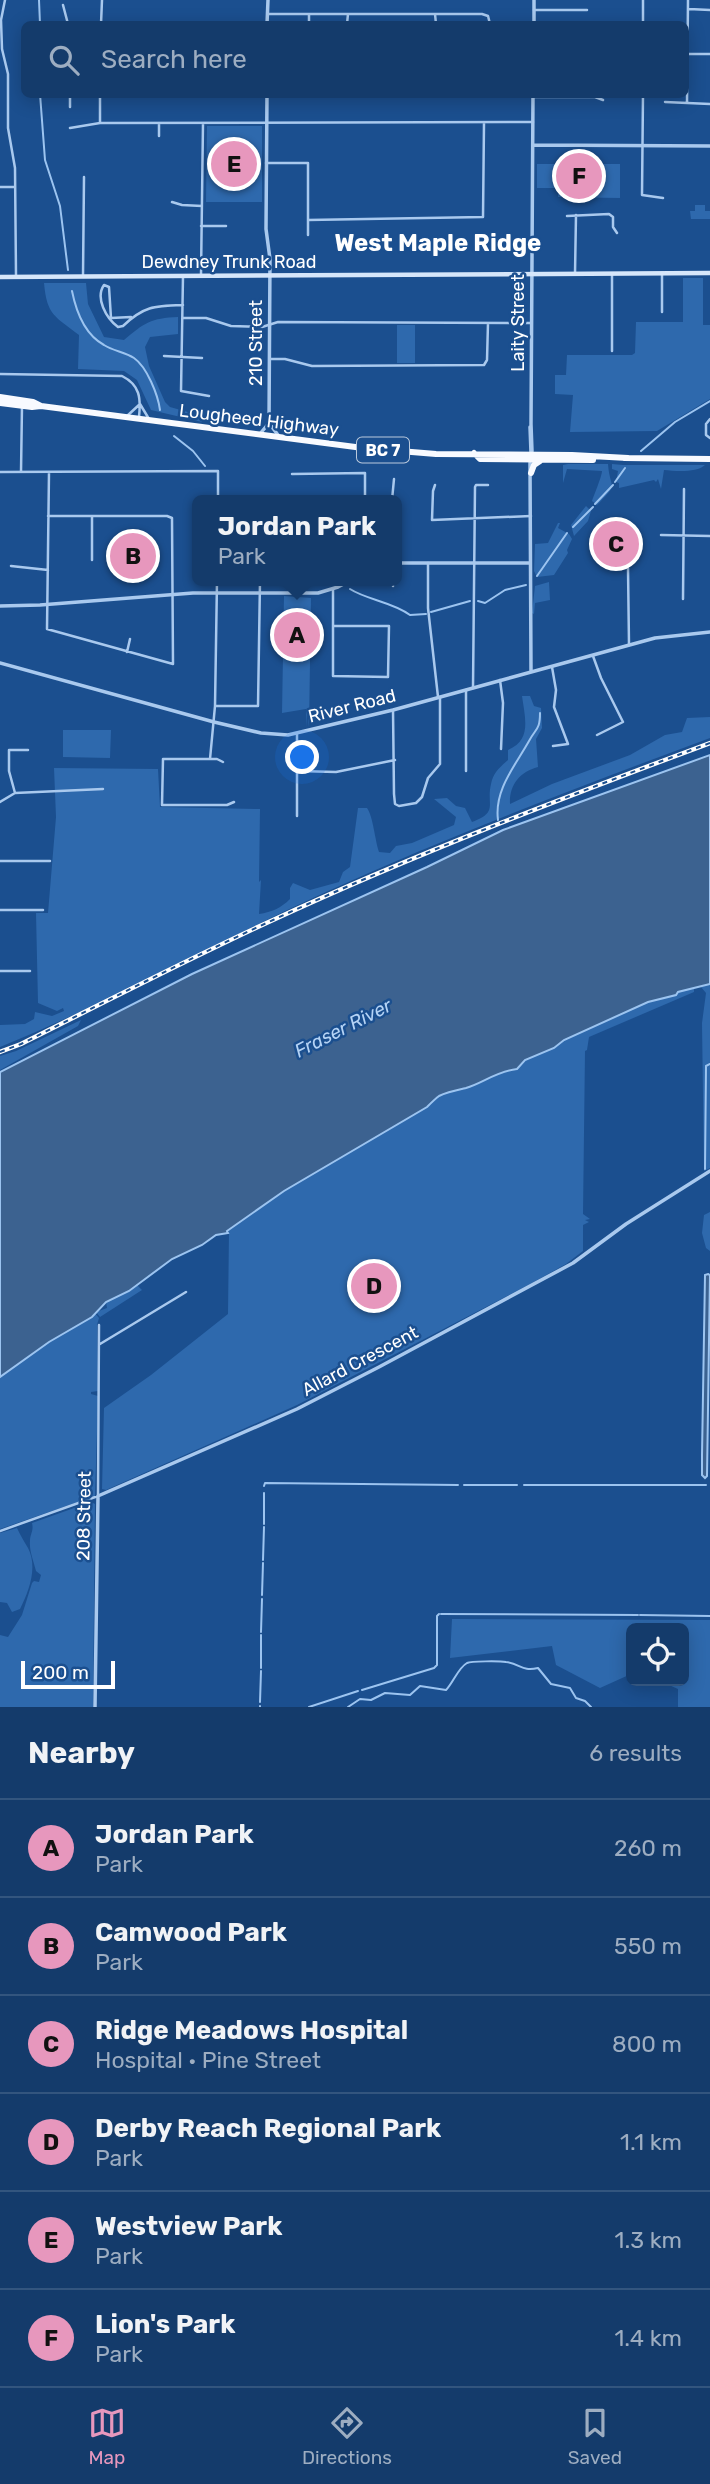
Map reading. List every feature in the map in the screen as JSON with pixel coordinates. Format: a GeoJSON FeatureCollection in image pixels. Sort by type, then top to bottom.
{"type":"FeatureCollection","features":[{"type":"Feature","properties":{"kind":"highway","name":"Lougheed Highway"},"geometry":{"type":"LineString","coordinates":[[0,397],[33,402],[41,406]]}},
{"type":"Feature","properties":{"kind":"highway","name":"Lougheed Highway"},"geometry":{"type":"LineString","coordinates":[[0,403],[403,452],[474,453],[480,458],[531,455],[710,460]]}},
{"type":"Feature","properties":{"kind":"highway","name":"Lougheed Highway"},"geometry":{"type":"LineString","coordinates":[[531,455],[544,460],[628,458]]}},
{"type":"Feature","properties":{"kind":"highway"},"geometry":{"type":"LineString","coordinates":[[531,473],[536,463],[544,460]]}},
{"type":"Feature","properties":{"kind":"main road","name":"Dewdney Trunk Road"},"geometry":{"type":"LineString","coordinates":[[0,277],[710,273]]}},
{"type":"Feature","properties":{"kind":"street"},"geometry":{"type":"LineString","coordinates":[[5,0],[1,20],[2,49],[8,74],[7,120],[14,162],[16,276]]}},
{"type":"Feature","properties":{"kind":"street"},"geometry":{"type":"LineString","coordinates":[[101,21],[102,0]]}},
{"type":"Feature","properties":{"kind":"street"},"geometry":{"type":"LineString","coordinates":[[268,0],[268,21]]}},
{"type":"Feature","properties":{"kind":"street"},"geometry":{"type":"LineString","coordinates":[[534,0],[534,21]]}},
{"type":"Feature","properties":{"kind":"street"},"geometry":{"type":"LineString","coordinates":[[643,0],[643,21]]}},
{"type":"Feature","properties":{"kind":"street"},"geometry":{"type":"LineString","coordinates":[[688,0],[688,21]]}},
{"type":"Feature","properties":{"kind":"street"},"geometry":{"type":"LineString","coordinates":[[63,5],[67,21]]}},
{"type":"Feature","properties":{"kind":"street"},"geometry":{"type":"LineString","coordinates":[[534,10],[587,9]]}},
{"type":"Feature","properties":{"kind":"street"},"geometry":{"type":"LineString","coordinates":[[688,9],[710,10]]}},
{"type":"Feature","properties":{"kind":"street"},"geometry":{"type":"LineString","coordinates":[[268,14],[482,14],[488,16],[489,21]]}},
{"type":"Feature","properties":{"kind":"street"},"geometry":{"type":"LineString","coordinates":[[309,14],[309,21]]}},
{"type":"Feature","properties":{"kind":"street"},"geometry":{"type":"LineString","coordinates":[[348,14],[348,21]]}},
{"type":"Feature","properties":{"kind":"street"},"geometry":{"type":"LineString","coordinates":[[435,14],[436,21]]}},
{"type":"Feature","properties":{"kind":"street"},"geometry":{"type":"LineString","coordinates":[[689,54],[710,54]]}},
{"type":"Feature","properties":{"kind":"street"},"geometry":{"type":"LineString","coordinates":[[70,98],[70,107]]}},
{"type":"Feature","properties":{"kind":"street"},"geometry":{"type":"LineString","coordinates":[[100,98],[100,123]]}},
{"type":"Feature","properties":{"kind":"street","name":"210 Street"},"geometry":{"type":"LineString","coordinates":[[267,98],[265,229],[270,253],[269,424]]}},
{"type":"Feature","properties":{"kind":"street","name":"Laity Street"},"geometry":{"type":"LineString","coordinates":[[531,671],[533,98]]}},
{"type":"Feature","properties":{"kind":"street"},"geometry":{"type":"LineString","coordinates":[[598,98],[603,100]]}},
{"type":"Feature","properties":{"kind":"street"},"geometry":{"type":"LineString","coordinates":[[643,98],[642,195],[663,198]]}},
{"type":"Feature","properties":{"kind":"street"},"geometry":{"type":"LineString","coordinates":[[687,98],[687,103]]}},
{"type":"Feature","properties":{"kind":"street"},"geometry":{"type":"LineString","coordinates":[[665,102],[710,104]]}},
{"type":"Feature","properties":{"kind":"street"},"geometry":{"type":"LineString","coordinates":[[201,276],[203,122]]}},
{"type":"Feature","properties":{"kind":"street"},"geometry":{"type":"LineString","coordinates":[[70,128],[100,123],[533,122]]}},
{"type":"Feature","properties":{"kind":"street"},"geometry":{"type":"LineString","coordinates":[[159,123],[159,136]]}},
{"type":"Feature","properties":{"kind":"street"},"geometry":{"type":"LineString","coordinates":[[308,220],[483,217],[484,123]]}},
{"type":"Feature","properties":{"kind":"street"},"geometry":{"type":"LineString","coordinates":[[533,145],[710,146]]}},
{"type":"Feature","properties":{"kind":"street"},"geometry":{"type":"LineString","coordinates":[[266,163],[308,163],[308,236]]}},
{"type":"Feature","properties":{"kind":"street"},"geometry":{"type":"LineString","coordinates":[[83,276],[84,177]]}},
{"type":"Feature","properties":{"kind":"street"},"geometry":{"type":"LineString","coordinates":[[0,187],[15,187]]}},
{"type":"Feature","properties":{"kind":"street"},"geometry":{"type":"LineString","coordinates":[[172,202],[202,206]]}},
{"type":"Feature","properties":{"kind":"street"},"geometry":{"type":"LineString","coordinates":[[567,216],[609,214],[613,217],[613,227],[617,233]]}},
{"type":"Feature","properties":{"kind":"street"},"geometry":{"type":"LineString","coordinates":[[576,215],[576,274]]}},
{"type":"Feature","properties":{"kind":"street"},"geometry":{"type":"LineString","coordinates":[[201,226],[226,226]]}},
{"type":"Feature","properties":{"kind":"street"},"geometry":{"type":"LineString","coordinates":[[662,273],[662,312]]}},
{"type":"Feature","properties":{"kind":"street"},"geometry":{"type":"LineString","coordinates":[[612,274],[612,351]]}},
{"type":"Feature","properties":{"kind":"street"},"geometry":{"type":"LineString","coordinates":[[183,276],[181,391],[209,396]]}},
{"type":"Feature","properties":{"kind":"street"},"geometry":{"type":"LineString","coordinates":[[111,318],[109,286],[104,285],[101,289],[101,302],[113,324],[120,327],[131,317],[151,307],[183,305]]}},
{"type":"Feature","properties":{"kind":"street"},"geometry":{"type":"LineString","coordinates":[[111,318],[131,317]]}},
{"type":"Feature","properties":{"kind":"street"},"geometry":{"type":"LineString","coordinates":[[183,318],[206,318],[231,326],[262,327],[278,322],[532,323]]}},
{"type":"Feature","properties":{"kind":"street"},"geometry":{"type":"LineString","coordinates":[[270,359],[285,359],[312,366],[486,363],[488,323]]}},
{"type":"Feature","properties":{"kind":"street"},"geometry":{"type":"LineString","coordinates":[[164,356],[202,358]]}},
{"type":"Feature","properties":{"kind":"street"},"geometry":{"type":"LineString","coordinates":[[0,374],[119,375],[138,389],[138,419]]}},
{"type":"Feature","properties":{"kind":"street"},"geometry":{"type":"LineString","coordinates":[[125,417],[140,404]]}},
{"type":"Feature","properties":{"kind":"street"},"geometry":{"type":"LineString","coordinates":[[140,404],[150,420]]}},
{"type":"Feature","properties":{"kind":"street"},"geometry":{"type":"LineString","coordinates":[[21,472],[22,406]]}},
{"type":"Feature","properties":{"kind":"street"},"geometry":{"type":"LineString","coordinates":[[710,419],[705,430],[710,438]]}},
{"type":"Feature","properties":{"kind":"street"},"geometry":{"type":"LineString","coordinates":[[259,435],[269,424],[279,437]]}},
{"type":"Feature","properties":{"kind":"street"},"geometry":{"type":"LineString","coordinates":[[0,472],[218,471],[218,495]]}},
{"type":"Feature","properties":{"kind":"street"},"geometry":{"type":"LineString","coordinates":[[48,516],[172,518],[173,664],[47,629],[48,516],[49,472]]}},
{"type":"Feature","properties":{"kind":"street"},"geometry":{"type":"LineString","coordinates":[[292,474],[365,473],[365,495]]}},
{"type":"Feature","properties":{"kind":"street"},"geometry":{"type":"LineString","coordinates":[[392,495],[394,479]]}},
{"type":"Feature","properties":{"kind":"street"},"geometry":{"type":"LineString","coordinates":[[435,485],[432,520],[531,516]]}},
{"type":"Feature","properties":{"kind":"street"},"geometry":{"type":"LineString","coordinates":[[473,688],[475,485],[488,485]]}},
{"type":"Feature","properties":{"kind":"street"},"geometry":{"type":"LineString","coordinates":[[683,599],[684,489]]}},
{"type":"Feature","properties":{"kind":"street"},"geometry":{"type":"LineString","coordinates":[[92,516],[92,560]]}},
{"type":"Feature","properties":{"kind":"street"},"geometry":{"type":"LineString","coordinates":[[661,535],[710,536]]}},
{"type":"Feature","properties":{"kind":"street"},"geometry":{"type":"LineString","coordinates":[[402,563],[530,563]]}},
{"type":"Feature","properties":{"kind":"street"},"geometry":{"type":"LineString","coordinates":[[393,710],[395,804],[399,806],[416,803],[422,797],[428,778],[440,764],[439,697],[428,608],[428,563]]}},
{"type":"Feature","properties":{"kind":"street"},"geometry":{"type":"LineString","coordinates":[[11,566],[48,570]]}},
{"type":"Feature","properties":{"kind":"street"},"geometry":{"type":"LineString","coordinates":[[628,568],[629,645]]}},
{"type":"Feature","properties":{"kind":"street"},"geometry":{"type":"LineString","coordinates":[[210,759],[215,706],[217,586]]}},
{"type":"Feature","properties":{"kind":"street"},"geometry":{"type":"LineString","coordinates":[[215,706],[258,706],[260,586]]}},
{"type":"Feature","properties":{"kind":"street"},"geometry":{"type":"LineString","coordinates":[[0,606],[217,592],[314,593],[339,586]]}},
{"type":"Feature","properties":{"kind":"street"},"geometry":{"type":"LineString","coordinates":[[333,589],[333,676],[388,677],[389,626],[334,626]]}},
{"type":"Feature","properties":{"kind":"street","name":"River Road"},"geometry":{"type":"LineString","coordinates":[[0,663],[214,722],[271,734],[297,734],[659,637],[710,632]]}},
{"type":"Feature","properties":{"kind":"street"},"geometry":{"type":"LineString","coordinates":[[127,652],[130,639]]}},
{"type":"Feature","properties":{"kind":"street"},"geometry":{"type":"LineString","coordinates":[[593,655],[623,722],[597,735]]}},
{"type":"Feature","properties":{"kind":"street"},"geometry":{"type":"LineString","coordinates":[[552,666],[556,690],[554,708],[568,744],[553,746]]}},
{"type":"Feature","properties":{"kind":"street"},"geometry":{"type":"LineString","coordinates":[[500,680],[503,703],[501,749]]}},
{"type":"Feature","properties":{"kind":"street"},"geometry":{"type":"LineString","coordinates":[[466,690],[466,771]]}},
{"type":"Feature","properties":{"kind":"street"},"geometry":{"type":"LineString","coordinates":[[297,734],[297,816]]}},
{"type":"Feature","properties":{"kind":"street"},"geometry":{"type":"LineString","coordinates":[[15,793],[9,771],[9,750],[28,750]]}},
{"type":"Feature","properties":{"kind":"street"},"geometry":{"type":"LineString","coordinates":[[223,762],[218,758],[163,759],[162,805],[227,805],[234,802]]}},
{"type":"Feature","properties":{"kind":"street"},"geometry":{"type":"LineString","coordinates":[[298,771],[336,772],[395,760]]}},
{"type":"Feature","properties":{"kind":"street"},"geometry":{"type":"LineString","coordinates":[[0,802],[15,793],[103,789]]}},
{"type":"Feature","properties":{"kind":"street"},"geometry":{"type":"LineString","coordinates":[[0,861],[50,861]]}},
{"type":"Feature","properties":{"kind":"street"},"geometry":{"type":"LineString","coordinates":[[0,910],[43,910]]}},
{"type":"Feature","properties":{"kind":"street"},"geometry":{"type":"LineString","coordinates":[[0,971],[30,971]]}},
{"type":"Feature","properties":{"kind":"street","name":"Allard Crescent"},"geometry":{"type":"LineString","coordinates":[[0,1531],[98,1496],[297,1409],[372,1371],[569,1266],[626,1224],[710,1171]]}},
{"type":"Feature","properties":{"kind":"street"},"geometry":{"type":"LineString","coordinates":[[100,1344],[186,1292]]}},
{"type":"Feature","properties":{"kind":"street","name":"208 Street"},"geometry":{"type":"LineString","coordinates":[[95,1707],[99,1325]]}},
{"type":"Feature","properties":{"kind":"shaded area"},"geometry":{"type":"Polygon","coordinates":[[[207,126],[262,126],[262,202],[206,202],[207,126]]]}},
{"type":"Feature","properties":{"kind":"shaded area"},"geometry":{"type":"Polygon","coordinates":[[[537,164],[620,164],[620,198],[558,197],[558,188],[537,188],[537,164]]]}},
{"type":"Feature","properties":{"kind":"shaded area"},"geometry":{"type":"Polygon","coordinates":[[[695,205],[705,205],[705,211],[710,211],[710,219],[691,219],[690,211],[695,211],[695,205]]]}},
{"type":"Feature","properties":{"kind":"shaded area"},"geometry":{"type":"Polygon","coordinates":[[[683,278],[703,278],[703,325],[710,325],[710,399],[657,431],[570,432],[573,395],[555,394],[555,375],[566,375],[567,355],[632,355],[635,353],[636,322],[683,322],[683,278]]]}},
{"type":"Feature","properties":{"kind":"shaded area"},"geometry":{"type":"Polygon","coordinates":[[[44,283],[86,283],[88,304],[104,337],[124,340],[148,322],[178,317],[178,334],[150,337],[145,347],[149,366],[165,402],[170,407],[202,416],[202,422],[151,410],[137,380],[124,371],[78,369],[79,335],[58,319],[50,309],[44,283]]]}},
{"type":"Feature","properties":{"kind":"shaded area"},"geometry":{"type":"Polygon","coordinates":[[[397,325],[415,325],[415,363],[397,363],[397,325]]]}},
{"type":"Feature","properties":{"kind":"shaded area"},"geometry":{"type":"Polygon","coordinates":[[[608,464],[612,486],[597,505],[592,501],[602,471],[567,469],[563,483],[563,465],[608,464]]]}},
{"type":"Feature","properties":{"kind":"shaded area"},"geometry":{"type":"Polygon","coordinates":[[[612,464],[705,465],[691,470],[664,470],[661,489],[658,479],[656,482],[654,480],[619,488],[619,483],[616,482],[618,471],[612,469],[612,464]]]}},
{"type":"Feature","properties":{"kind":"shaded area"},"geometry":{"type":"Polygon","coordinates":[[[586,506],[591,511],[588,521],[574,536],[571,525],[586,506]]]}},
{"type":"Feature","properties":{"kind":"shaded area"},"geometry":{"type":"Polygon","coordinates":[[[558,523],[558,528],[572,539],[568,553],[554,575],[537,577],[534,571],[535,544],[548,543],[558,523]]]}},
{"type":"Feature","properties":{"kind":"shaded area"},"geometry":{"type":"Polygon","coordinates":[[[115,537],[151,537],[150,574],[114,574],[115,537]]]}},
{"type":"Feature","properties":{"kind":"shaded area"},"geometry":{"type":"Polygon","coordinates":[[[549,582],[550,600],[535,603],[534,614],[532,613],[535,586],[549,582]]]}},
{"type":"Feature","properties":{"kind":"shaded area"},"geometry":{"type":"Polygon","coordinates":[[[284,596],[311,598],[309,727],[307,709],[306,728],[306,709],[282,713],[284,596]]]}},
{"type":"Feature","properties":{"kind":"shaded area"},"geometry":{"type":"Polygon","coordinates":[[[522,696],[530,696],[534,706],[541,708],[542,728],[536,739],[538,767],[525,772],[516,781],[511,791],[510,804],[552,784],[630,755],[665,735],[682,732],[687,718],[710,717],[710,738],[516,812],[373,871],[285,911],[82,1011],[0,1047],[0,1025],[25,1024],[34,1019],[35,1012],[52,1016],[64,1011],[63,1008],[57,1011],[38,1003],[36,913],[48,913],[56,817],[54,768],[158,769],[160,807],[260,809],[259,914],[276,909],[287,902],[293,883],[310,890],[339,882],[343,872],[350,867],[358,808],[367,808],[369,812],[379,852],[390,853],[396,846],[412,843],[454,825],[456,817],[434,799],[447,798],[456,806],[465,808],[472,822],[486,815],[490,807],[493,777],[508,760],[508,750],[516,746],[524,734],[522,696]]]}},
{"type":"Feature","properties":{"kind":"shaded area"},"geometry":{"type":"Polygon","coordinates":[[[63,730],[111,730],[110,758],[63,757],[63,730]]]}},
{"type":"Feature","properties":{"kind":"shaded area"},"geometry":{"type":"Polygon","coordinates":[[[710,984],[710,1168],[704,1171],[702,1023],[706,993],[701,987],[710,984]]]}},
{"type":"Feature","properties":{"kind":"shaded area"},"geometry":{"type":"Polygon","coordinates":[[[694,989],[694,992],[589,1037],[585,1051],[583,1214],[590,1219],[585,1220],[589,1222],[583,1225],[583,1251],[530,1284],[297,1405],[106,1490],[102,1489],[104,1408],[228,1314],[227,1231],[254,1208],[436,1097],[560,1037],[670,993],[694,989]]]}},
{"type":"Feature","properties":{"kind":"shaded area"},"geometry":{"type":"Polygon","coordinates":[[[81,1020],[78,1026],[0,1070],[0,1056],[81,1020]]]}},
{"type":"Feature","properties":{"kind":"shaded area"},"geometry":{"type":"Polygon","coordinates":[[[710,1212],[710,1251],[706,1248],[702,1233],[704,1215],[710,1212]]]}},
{"type":"Feature","properties":{"kind":"shaded area"},"geometry":{"type":"Polygon","coordinates":[[[137,1285],[142,1290],[100,1317],[96,1312],[107,1308],[106,1302],[137,1285]]]}},
{"type":"Feature","properties":{"kind":"shaded area"},"geometry":{"type":"Polygon","coordinates":[[[94,1312],[99,1318],[98,1391],[91,1392],[98,1396],[95,1496],[0,1529],[0,1373],[94,1312]]]}},
{"type":"Feature","properties":{"kind":"shaded area"},"geometry":{"type":"Polygon","coordinates":[[[91,1502],[95,1504],[93,1707],[0,1707],[0,1635],[8,1637],[22,1615],[32,1583],[39,1582],[41,1575],[36,1571],[30,1549],[32,1523],[91,1502]]]}},
{"type":"Feature","properties":{"kind":"shaded area"},"geometry":{"type":"Polygon","coordinates":[[[17,1528],[31,1555],[32,1571],[20,1609],[12,1612],[7,1603],[0,1602],[0,1533],[17,1528]]]}},
{"type":"Feature","properties":{"kind":"shaded area"},"geometry":{"type":"Polygon","coordinates":[[[452,1619],[710,1620],[710,1707],[678,1707],[678,1689],[671,1686],[689,1686],[689,1623],[626,1623],[626,1676],[600,1688],[556,1665],[552,1646],[450,1658],[452,1619]]]}},
{"type":"Feature","properties":{"kind":"water","name":"Fraser River"},"geometry":{"type":"Polygon","coordinates":[[[710,755],[710,984],[648,1002],[564,1040],[554,1048],[525,1060],[517,1069],[439,1096],[427,1107],[284,1191],[227,1231],[228,1233],[216,1235],[172,1259],[129,1291],[106,1302],[92,1317],[49,1342],[0,1377],[0,1072],[192,974],[503,830],[710,755]]]}},
{"type":"Feature","properties":{"kind":"water"},"geometry":{"type":"Polygon","coordinates":[[[708,1274],[705,1478],[702,1475],[702,1455],[705,1275],[708,1274]]]}},
{"type":"Feature","properties":{"kind":"waterway"},"geometry":{"type":"LineString","coordinates":[[39,0],[40,21]]}},
{"type":"Feature","properties":{"kind":"waterway"},"geometry":{"type":"LineString","coordinates":[[40,98],[45,160],[60,206],[68,270]]}},
{"type":"Feature","properties":{"kind":"waterway"},"geometry":{"type":"LineString","coordinates":[[72,291],[79,314],[91,335],[108,347],[139,362],[154,389],[160,410]]}},
{"type":"Feature","properties":{"kind":"waterway"},"geometry":{"type":"LineString","coordinates":[[641,451],[675,422],[710,401]]}},
{"type":"Feature","properties":{"kind":"waterway"},"geometry":{"type":"LineString","coordinates":[[174,436],[193,451],[205,466]]}},
{"type":"Feature","properties":{"kind":"waterway"},"geometry":{"type":"LineString","coordinates":[[615,482],[625,468]]}},
{"type":"Feature","properties":{"kind":"waterway"},"geometry":{"type":"LineString","coordinates":[[595,504],[613,485]]}},
{"type":"Feature","properties":{"kind":"waterway"},"geometry":{"type":"LineString","coordinates":[[573,527],[593,507]]}},
{"type":"Feature","properties":{"kind":"waterway"},"geometry":{"type":"LineString","coordinates":[[537,576],[567,533]]}},
{"type":"Feature","properties":{"kind":"waterway"},"geometry":{"type":"LineString","coordinates":[[478,601],[485,603],[505,590],[526,585]]}},
{"type":"Feature","properties":{"kind":"waterway"},"geometry":{"type":"LineString","coordinates":[[350,589],[410,615],[426,614]]}},
{"type":"Feature","properties":{"kind":"waterway"},"geometry":{"type":"LineString","coordinates":[[431,612],[470,601]]}},
{"type":"Feature","properties":{"kind":"waterway"},"geometry":{"type":"LineString","coordinates":[[498,820],[502,788],[537,729],[540,713]]}},
{"type":"Feature","properties":{"kind":"waterway"},"geometry":{"type":"LineString","coordinates":[[705,1169],[706,1066],[710,1064]]}},
{"type":"Feature","properties":{"kind":"waterway"},"geometry":{"type":"LineString","coordinates":[[264,1486],[265,1483],[458,1485]]}},
{"type":"Feature","properties":{"kind":"waterway"},"geometry":{"type":"LineString","coordinates":[[464,1485],[517,1485]]}},
{"type":"Feature","properties":{"kind":"waterway"},"geometry":{"type":"LineString","coordinates":[[524,1485],[706,1485]]}},
{"type":"Feature","properties":{"kind":"waterway"},"geometry":{"type":"LineString","coordinates":[[264,1493],[264,1524]]}},
{"type":"Feature","properties":{"kind":"waterway"},"geometry":{"type":"LineString","coordinates":[[263,1560],[264,1527]]}},
{"type":"Feature","properties":{"kind":"waterway"},"geometry":{"type":"LineString","coordinates":[[262,1595],[263,1563]]}},
{"type":"Feature","properties":{"kind":"waterway"},"geometry":{"type":"LineString","coordinates":[[261,1632],[262,1599]]}},
{"type":"Feature","properties":{"kind":"waterway"},"geometry":{"type":"LineString","coordinates":[[362,1690],[434,1668],[437,1665],[439,1614]]}},
{"type":"Feature","properties":{"kind":"waterway"},"geometry":{"type":"LineString","coordinates":[[441,1614],[638,1615]]}},
{"type":"Feature","properties":{"kind":"waterway"},"geometry":{"type":"LineString","coordinates":[[640,1615],[710,1616]]}},
{"type":"Feature","properties":{"kind":"waterway"},"geometry":{"type":"LineString","coordinates":[[261,1635],[261,1668]]}},
{"type":"Feature","properties":{"kind":"waterway"},"geometry":{"type":"LineString","coordinates":[[348,1707],[360,1699],[371,1700],[385,1693],[410,1695],[420,1686],[446,1690],[467,1663],[492,1661],[511,1663],[528,1669],[538,1668],[551,1684],[570,1688],[576,1698],[591,1707]]}},
{"type":"Feature","properties":{"kind":"waterway"},"geometry":{"type":"LineString","coordinates":[[260,1702],[261,1671]]}},
{"type":"Feature","properties":{"kind":"waterway"},"geometry":{"type":"LineString","coordinates":[[309,1707],[358,1691]]}},
{"type":"Feature","properties":{"kind":"railway"},"geometry":{"type":"LineString","coordinates":[[0,1052],[210,950],[381,872],[490,827],[710,743]]}},
{"type":"Feature","properties":{"kind":"place","name":"Westview Park"},"geometry":{"type":"Point","coordinates":[234,164]}},
{"type":"Feature","properties":{"kind":"place","name":"Lion's Park"},"geometry":{"type":"Point","coordinates":[579,176]}},
{"type":"Feature","properties":{"kind":"place","name":"Ridge Meadows Hospital"},"geometry":{"type":"Point","coordinates":[616,544]}},
{"type":"Feature","properties":{"kind":"place","name":"Camwood Park"},"geometry":{"type":"Point","coordinates":[133,556]}},
{"type":"Feature","properties":{"kind":"place","name":"Jordan Park"},"geometry":{"type":"Point","coordinates":[297,635]}},
{"type":"Feature","properties":{"kind":"place","name":"Derby Reach Regional Park"},"geometry":{"type":"Point","coordinates":[374,1286]}},
{"type":"Feature","properties":{"kind":"district","name":"West Maple Ridge"},"geometry":{"type":"Point","coordinates":[438,243]}}]}
